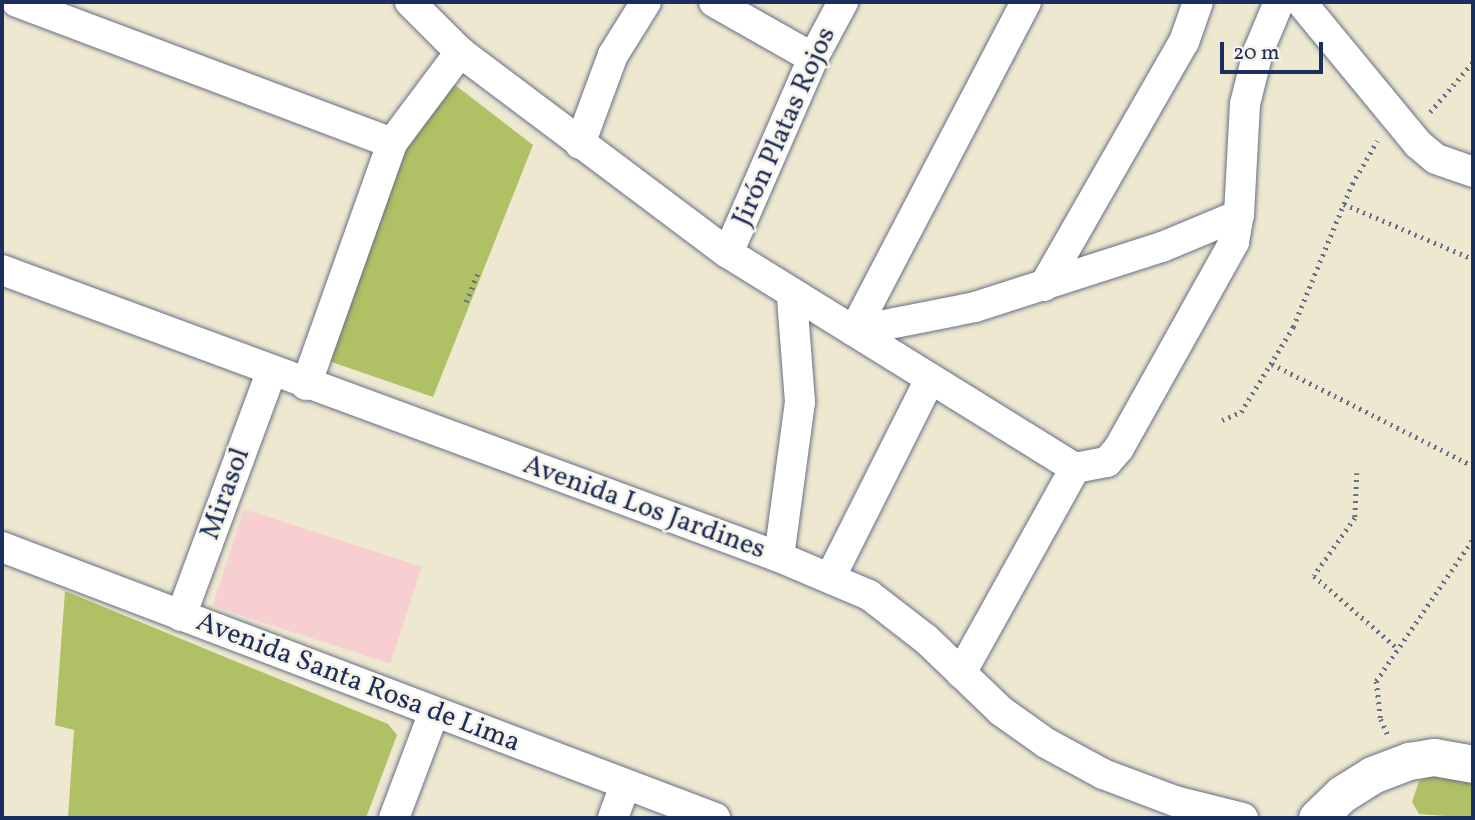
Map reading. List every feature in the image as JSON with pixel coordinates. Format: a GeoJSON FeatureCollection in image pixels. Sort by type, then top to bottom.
{"type":"FeatureCollection","features":[{"type":"Feature","properties":{"kind":"street"},"geometry":{"type":"LineString","coordinates":[[17,2],[393,143]]}},
{"type":"Feature","properties":{"kind":"street"},"geometry":{"type":"LineString","coordinates":[[410,2],[460,52],[727,253],[792,297],[854,331],[1075,468],[1107,461],[1119,448],[1234,242],[1240,215],[1245,104],[1258,52],[1279,2]]}},
{"type":"Feature","properties":{"kind":"street"},"geometry":{"type":"LineString","coordinates":[[580,144],[613,55],[646,2]]}},
{"type":"Feature","properties":{"kind":"street"},"geometry":{"type":"LineString","coordinates":[[714,2],[813,58]]}},
{"type":"Feature","properties":{"kind":"street","name":"Jirón Platas Rojos"},"geometry":{"type":"LineString","coordinates":[[727,253],[813,58],[843,2]]}},
{"type":"Feature","properties":{"kind":"street"},"geometry":{"type":"LineString","coordinates":[[854,331],[1026,2]]}},
{"type":"Feature","properties":{"kind":"street"},"geometry":{"type":"LineString","coordinates":[[1044,286],[1184,42],[1198,2]]}},
{"type":"Feature","properties":{"kind":"street"},"geometry":{"type":"LineString","coordinates":[[1301,2],[1323,22],[1393,113],[1436,159],[1473,172]]}},
{"type":"Feature","properties":{"kind":"street"},"geometry":{"type":"LineString","coordinates":[[306,385],[393,143],[460,52]]}},
{"type":"Feature","properties":{"kind":"street"},"geometry":{"type":"LineString","coordinates":[[854,331],[934,317],[1044,286],[1240,215]]}},
{"type":"Feature","properties":{"kind":"street","name":"Avenida Los Jardines"},"geometry":{"type":"LineString","coordinates":[[2,270],[271,373],[779,557],[869,594],[1001,711],[1103,774],[1175,801],[1243,818]]}},
{"type":"Feature","properties":{"kind":"street"},"geometry":{"type":"LineString","coordinates":[[779,557],[800,402],[792,297]]}},
{"type":"Feature","properties":{"kind":"street","name":"Mirasol"},"geometry":{"type":"LineString","coordinates":[[181,615],[271,373]]}},
{"type":"Feature","properties":{"kind":"street"},"geometry":{"type":"LineString","coordinates":[[830,578],[930,379]]}},
{"type":"Feature","properties":{"kind":"street"},"geometry":{"type":"LineString","coordinates":[[961,673],[1075,468]]}},
{"type":"Feature","properties":{"kind":"street","name":"Avenida Santa Rosa de Lima"},"geometry":{"type":"LineString","coordinates":[[2,547],[715,818]]}},
{"type":"Feature","properties":{"kind":"street"},"geometry":{"type":"LineString","coordinates":[[394,818],[434,712]]}},
{"type":"Feature","properties":{"kind":"street"},"geometry":{"type":"LineString","coordinates":[[1318,818],[1342,794],[1401,764],[1434,757],[1473,764]]}},
{"type":"Feature","properties":{"kind":"street"},"geometry":{"type":"LineString","coordinates":[[613,818],[625,785]]}},
{"type":"Feature","properties":{"kind":"path"},"geometry":{"type":"LineString","coordinates":[[1436,159],[1430,112],[1473,62]]}},
{"type":"Feature","properties":{"kind":"path"},"geometry":{"type":"LineString","coordinates":[[1222,420],[1241,412],[1272,364],[1322,267],[1344,204],[1393,113]]}},
{"type":"Feature","properties":{"kind":"path"},"geometry":{"type":"LineString","coordinates":[[1344,204],[1473,258]]}},
{"type":"Feature","properties":{"kind":"path"},"geometry":{"type":"LineString","coordinates":[[466,302],[478,273]]}},
{"type":"Feature","properties":{"kind":"path"},"geometry":{"type":"LineString","coordinates":[[1272,364],[1473,466]]}},
{"type":"Feature","properties":{"kind":"path"},"geometry":{"type":"LineString","coordinates":[[1357,472],[1355,518],[1314,576],[1396,647]]}},
{"type":"Feature","properties":{"kind":"path"},"geometry":{"type":"LineString","coordinates":[[1401,764],[1380,718],[1376,681],[1396,647],[1473,539]]}},
{"type":"Feature","properties":{"kind":"shaded area"},"geometry":{"type":"Polygon","coordinates":[[[244,509],[422,567],[390,664],[212,606],[244,509]]]}},
{"type":"Feature","properties":{"kind":"green space"},"geometry":{"type":"Polygon","coordinates":[[[446,78],[533,145],[433,397],[323,359],[402,143],[446,78]]]}},
{"type":"Feature","properties":{"kind":"green space"},"geometry":{"type":"Polygon","coordinates":[[[65,591],[388,724],[397,735],[366,818],[68,818],[74,730],[55,725],[65,591]]]}},
{"type":"Feature","properties":{"kind":"green space"},"geometry":{"type":"Polygon","coordinates":[[[1435,774],[1473,781],[1473,818],[1419,814],[1412,802],[1419,781],[1435,774]]]}}]}
